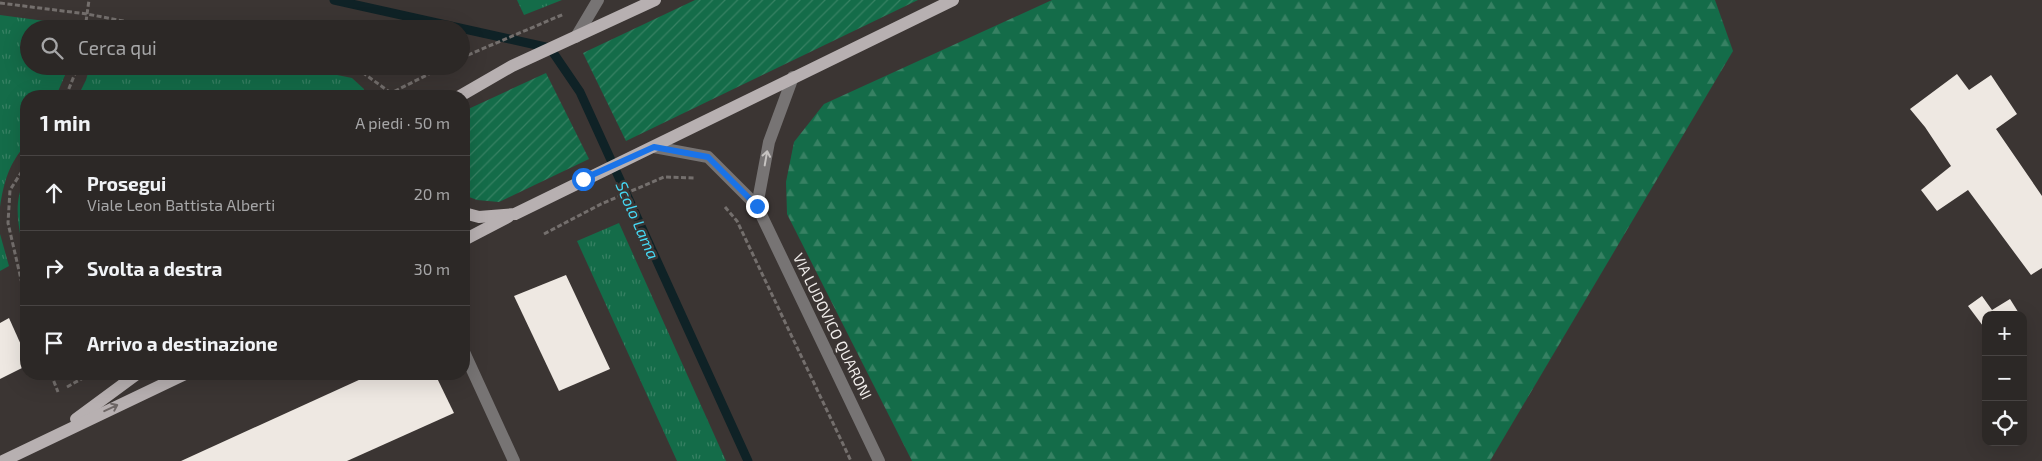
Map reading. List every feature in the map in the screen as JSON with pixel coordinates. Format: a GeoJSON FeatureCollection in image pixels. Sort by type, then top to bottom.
{"type":"FeatureCollection","features":[{"type":"Feature","properties":{"kind":"main road"},"geometry":{"type":"LineString","coordinates":[[470,90],[512,66],[655,0]]}},
{"type":"Feature","properties":{"kind":"main road"},"geometry":{"type":"LineString","coordinates":[[470,237],[583,179],[654,147],[953,0]]}},
{"type":"Feature","properties":{"kind":"main road"},"geometry":{"type":"LineString","coordinates":[[470,215],[479,217],[515,214]]}},
{"type":"Feature","properties":{"kind":"main road"},"geometry":{"type":"LineString","coordinates":[[51,436],[129,380]]}},
{"type":"Feature","properties":{"kind":"main road"},"geometry":{"type":"LineString","coordinates":[[3,461],[51,436],[172,380]]}},
{"type":"Feature","properties":{"kind":"street"},"geometry":{"type":"LineString","coordinates":[[576,37],[598,0]]}},
{"type":"Feature","properties":{"kind":"street"},"geometry":{"type":"LineString","coordinates":[[757,206],[768,142],[793,77]]}},
{"type":"Feature","properties":{"kind":"street","name":"VIA LUDOVICO QUARONI"},"geometry":{"type":"LineString","coordinates":[[654,147],[708,157],[757,206],[879,461]]}},
{"type":"Feature","properties":{"kind":"street"},"geometry":{"type":"LineString","coordinates":[[470,365],[514,461]]}},
{"type":"Feature","properties":{"kind":"path"},"geometry":{"type":"LineString","coordinates":[[86,20],[88,0]]}},
{"type":"Feature","properties":{"kind":"path"},"geometry":{"type":"LineString","coordinates":[[0,3],[118,20]]}},
{"type":"Feature","properties":{"kind":"path"},"geometry":{"type":"LineString","coordinates":[[470,54],[550,21],[564,14],[568,7]]}},
{"type":"Feature","properties":{"kind":"path"},"geometry":{"type":"LineString","coordinates":[[68,90],[74,75]]}},
{"type":"Feature","properties":{"kind":"path"},"geometry":{"type":"LineString","coordinates":[[365,75],[385,90]]}},
{"type":"Feature","properties":{"kind":"path"},"geometry":{"type":"LineString","coordinates":[[398,90],[427,75]]}},
{"type":"Feature","properties":{"kind":"path"},"geometry":{"type":"LineString","coordinates":[[20,174],[10,190],[8,223],[20,275]]}},
{"type":"Feature","properties":{"kind":"path"},"geometry":{"type":"LineString","coordinates":[[544,234],[601,204],[664,177],[702,178]]}},
{"type":"Feature","properties":{"kind":"path"},"geometry":{"type":"LineString","coordinates":[[720,200],[737,222],[851,461]]}},
{"type":"Feature","properties":{"kind":"path"},"geometry":{"type":"LineString","coordinates":[[53,380],[58,392]]}},
{"type":"Feature","properties":{"kind":"path"},"geometry":{"type":"LineString","coordinates":[[67,388],[80,380]]}},
{"type":"Feature","properties":{"kind":"green space"},"geometry":{"type":"Polygon","coordinates":[[[517,0],[562,0],[524,15],[517,0]]]}},
{"type":"Feature","properties":{"kind":"green space"},"geometry":{"type":"Polygon","coordinates":[[[695,0],[918,0],[626,141],[583,53],[695,0]]]}},
{"type":"Feature","properties":{"kind":"green space"},"geometry":{"type":"Polygon","coordinates":[[[1052,0],[1715,0],[1733,51],[1490,461],[912,461],[787,214],[786,182],[794,142],[824,104],[1052,0]]]}},
{"type":"Feature","properties":{"kind":"green space"},"geometry":{"type":"Polygon","coordinates":[[[0,15],[38,20],[20,20],[20,75],[65,75],[59,90],[20,90],[20,152],[8,173],[0,207],[0,15]]]}},
{"type":"Feature","properties":{"kind":"green space"},"geometry":{"type":"Polygon","coordinates":[[[546,73],[589,159],[499,202],[477,200],[470,197],[470,108],[546,73]]]}},
{"type":"Feature","properties":{"kind":"green space"},"geometry":{"type":"Polygon","coordinates":[[[87,75],[337,75],[352,78],[364,89],[81,90],[87,75]]]}},
{"type":"Feature","properties":{"kind":"green space"},"geometry":{"type":"Polygon","coordinates":[[[20,193],[20,231],[18,220],[20,193]]]}},
{"type":"Feature","properties":{"kind":"green space"},"geometry":{"type":"Polygon","coordinates":[[[619,223],[726,461],[677,461],[577,241],[619,223]]]}},
{"type":"Feature","properties":{"kind":"green space"},"geometry":{"type":"Polygon","coordinates":[[[0,234],[9,266],[0,271],[0,234]]]}},
{"type":"Feature","properties":{"kind":"building"},"geometry":{"type":"Polygon","coordinates":[[[1957,74],[1969,90],[1991,75],[2017,114],[1996,129],[2042,196],[2042,268],[2031,275],[1968,190],[1937,211],[1921,190],[1951,166],[1925,127],[1910,109],[1957,74]]]}},
{"type":"Feature","properties":{"kind":"building"},"geometry":{"type":"Polygon","coordinates":[[[566,275],[610,369],[559,391],[514,296],[566,275]]]}},
{"type":"Feature","properties":{"kind":"building"},"geometry":{"type":"Polygon","coordinates":[[[1982,296],[1992,310],[2010,299],[2018,311],[1982,311],[1982,325],[1968,306],[1982,296]]]}},
{"type":"Feature","properties":{"kind":"building"},"geometry":{"type":"Polygon","coordinates":[[[9,318],[20,343],[20,369],[0,379],[0,323],[9,318]]]}},
{"type":"Feature","properties":{"kind":"building"},"geometry":{"type":"Polygon","coordinates":[[[359,380],[438,380],[454,413],[347,461],[181,461],[359,380]]]}},
{"type":"Feature","properties":{"kind":"waterway","name":"Scolo Lama"},"geometry":{"type":"LineString","coordinates":[[334,0],[424,20]]}},
{"type":"Feature","properties":{"kind":"waterway","name":"Scolo Lama"},"geometry":{"type":"LineString","coordinates":[[470,30],[550,48],[580,92],[748,461]]}},
{"type":"Feature","properties":{"kind":"route"},"geometry":{"type":"LineString","coordinates":[[583,179],[654,147],[708,157],[757,206]]}}]}
